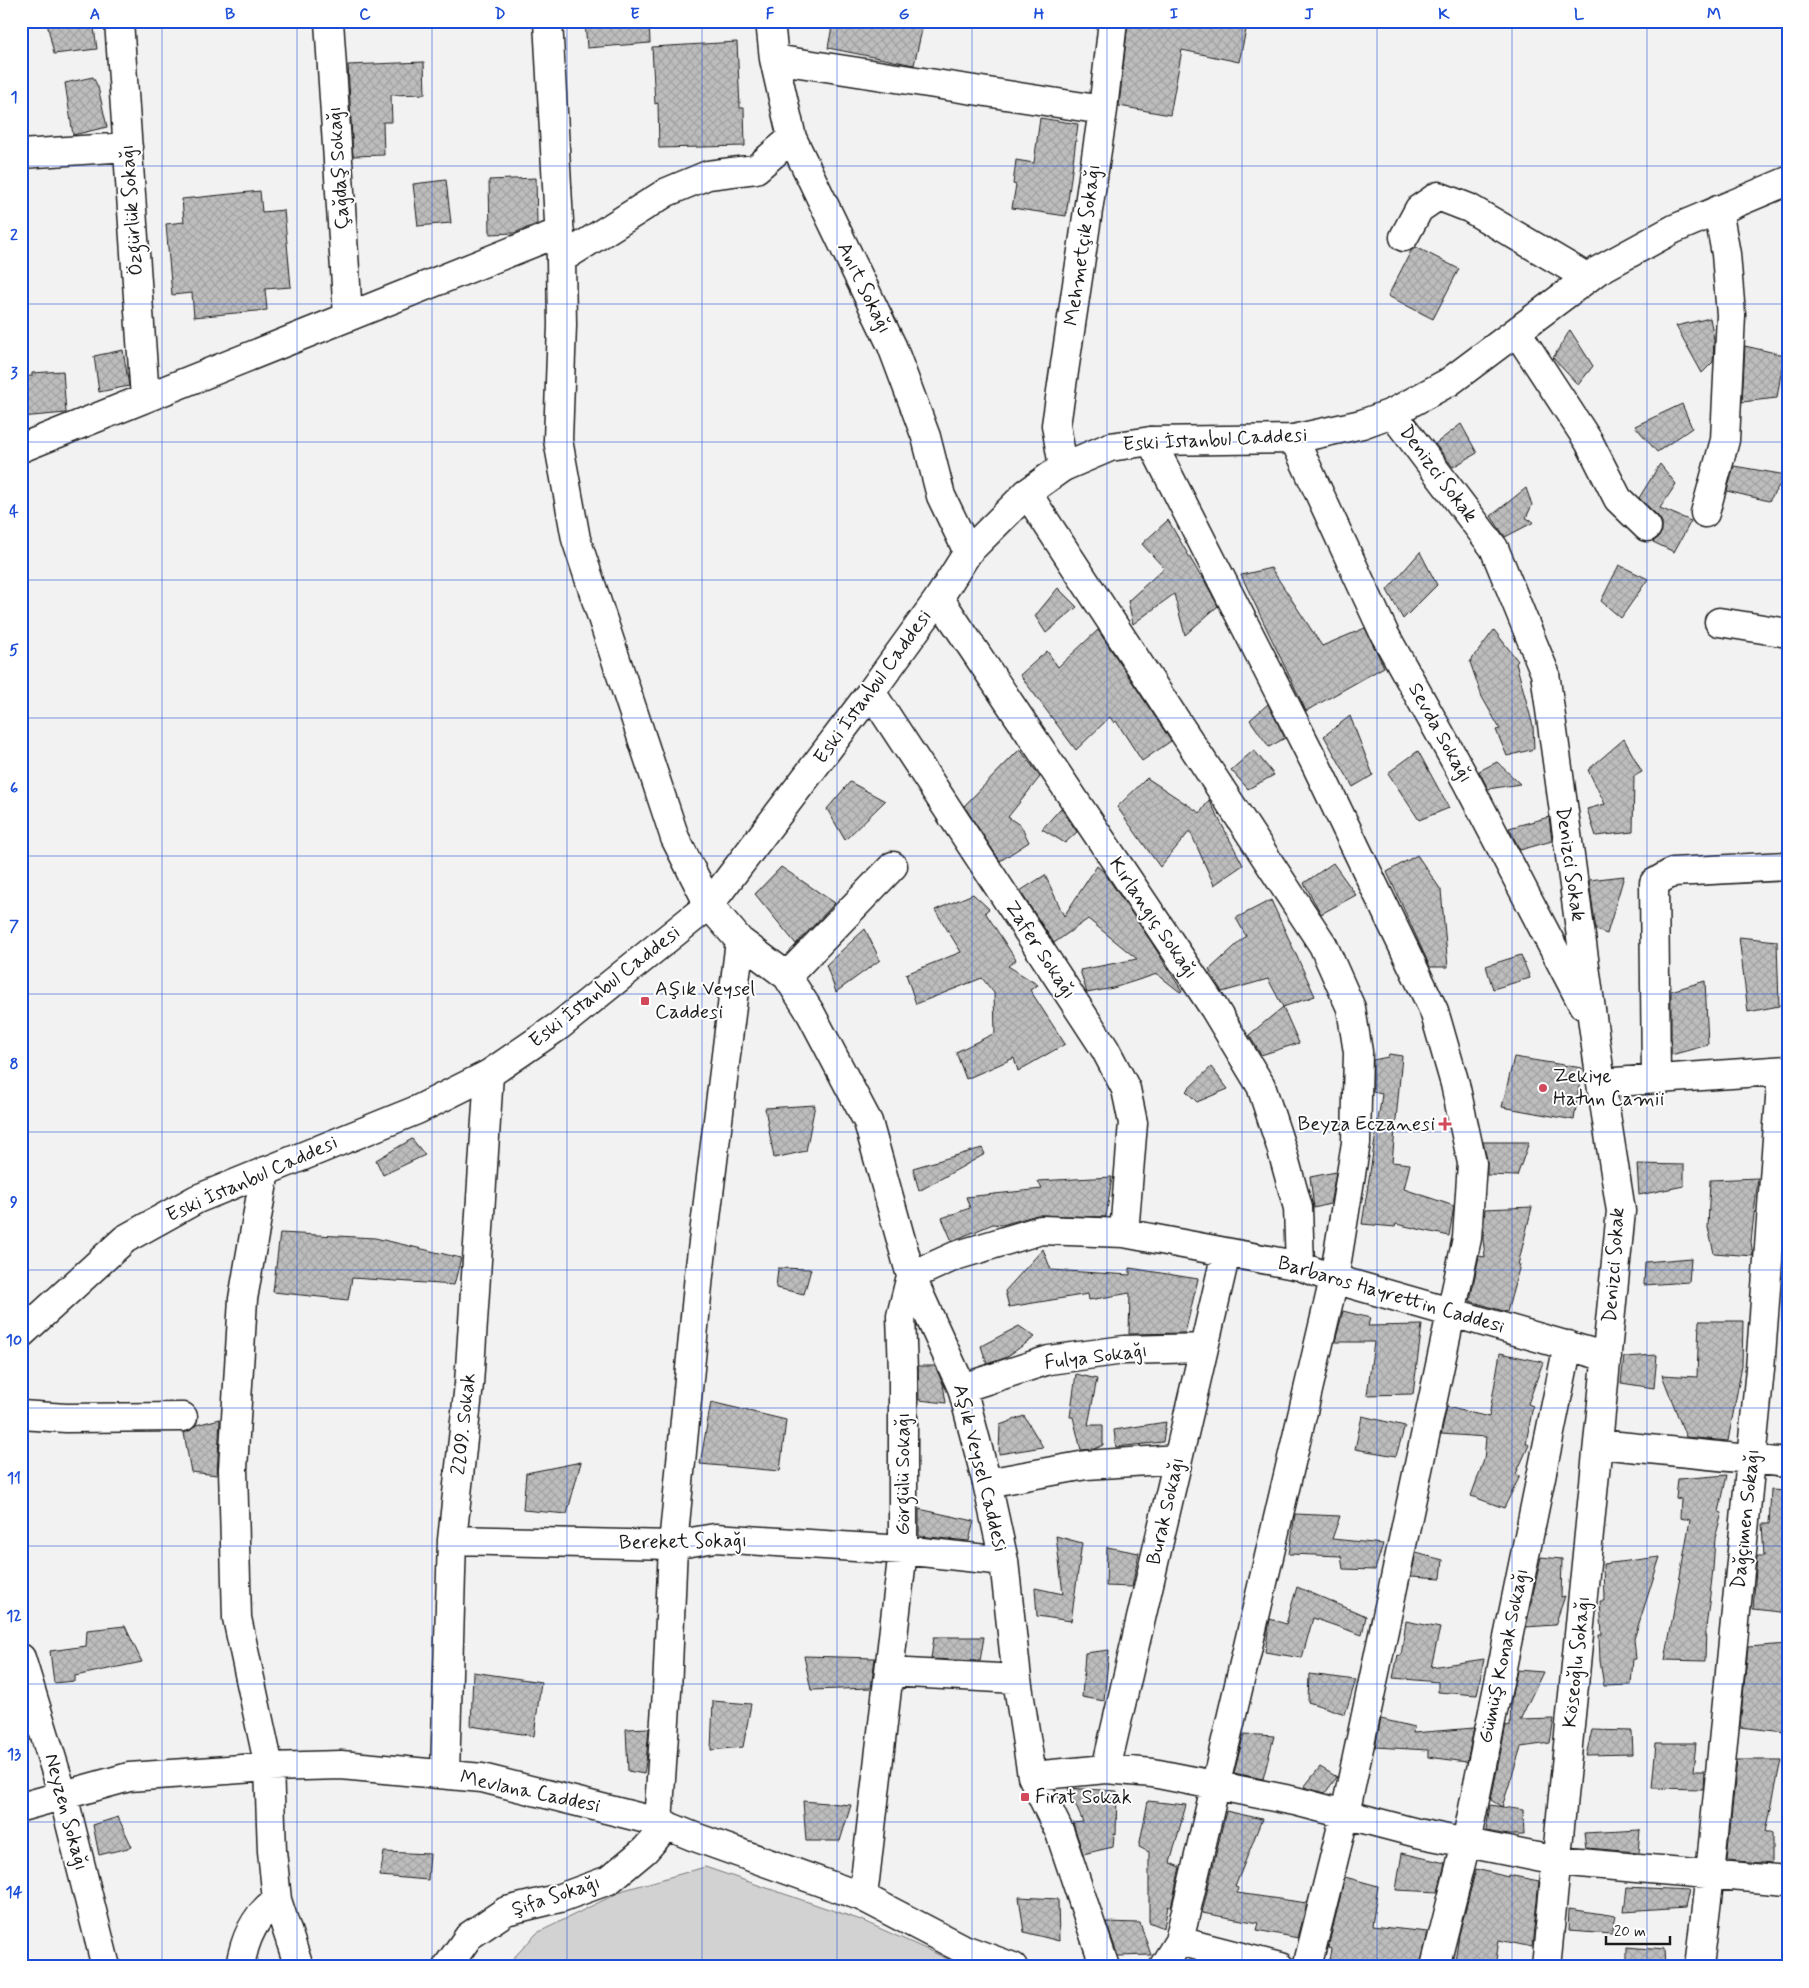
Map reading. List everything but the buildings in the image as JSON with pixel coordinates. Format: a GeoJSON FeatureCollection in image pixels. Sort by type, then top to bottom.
{"type":"FeatureCollection","features":[{"type":"Feature","properties":{"kind":"street","name":"Özgürlük Sokağı"},"geometry":{"type":"LineString","coordinates":[[119,21],[145,398]]}},
{"type":"Feature","properties":{"kind":"street","name":"Çağdaş Sokağı"},"geometry":{"type":"LineString","coordinates":[[329,21],[348,316]]}},
{"type":"Feature","properties":{"kind":"street","name":"Aşık Veysel Caddesi"},"geometry":{"type":"LineString","coordinates":[[548,21],[561,259],[562,325],[558,440],[576,540],[675,838],[710,905],[740,942],[787,976],[810,1012],[868,1122],[911,1276],[962,1388],[987,1483],[1004,1560],[1017,1679],[1032,1776],[1060,1833],[1105,1967]]}},
{"type":"Feature","properties":{"kind":"street","name":"Anıt Sokağı"},"geometry":{"type":"LineString","coordinates":[[770,21],[774,59],[792,138],[892,346],[926,437],[941,496],[968,552]]}},
{"type":"Feature","properties":{"kind":"street","name":"Mehmetçik Sokağı"},"geometry":{"type":"LineString","coordinates":[[1063,467],[1056,425],[1103,110],[1113,21]]}},
{"type":"Feature","properties":{"kind":"street"},"geometry":{"type":"LineString","coordinates":[[774,59],[1103,110]]}},
{"type":"Feature","properties":{"kind":"street"},"geometry":{"type":"LineString","coordinates":[[561,259],[667,192],[708,175],[756,169],[792,138]]}},
{"type":"Feature","properties":{"kind":"street"},"geometry":{"type":"LineString","coordinates":[[21,154],[128,147]]}},
{"type":"Feature","properties":{"kind":"street","name":"Eski İstanbul Caddesi"},"geometry":{"type":"LineString","coordinates":[[21,1334],[125,1239],[197,1199],[417,1110],[489,1074],[560,1026],[710,905],[871,692],[939,598],[968,552],[1027,493],[1063,467],[1110,447],[1151,441],[1294,439],[1362,424],[1392,413],[1449,382],[1597,271],[1674,229],[1788,181]]}},
{"type":"Feature","properties":{"kind":"street"},"geometry":{"type":"LineString","coordinates":[[1404,237],[1419,209],[1438,196],[1469,208],[1588,278]]}},
{"type":"Feature","properties":{"kind":"street"},"geometry":{"type":"LineString","coordinates":[[1705,512],[1725,440],[1730,324],[1726,254],[1718,210]]}},
{"type":"Feature","properties":{"kind":"street"},"geometry":{"type":"LineString","coordinates":[[21,448],[560,232]]}},
{"type":"Feature","properties":{"kind":"street"},"geometry":{"type":"LineString","coordinates":[[1518,332],[1589,442],[1618,499],[1647,527]]}},
{"type":"Feature","properties":{"kind":"street","name":"Denizci Sokak"},"geometry":{"type":"LineString","coordinates":[[1392,413],[1494,548],[1545,673],[1601,1083],[1621,1211],[1607,1357]]}},
{"type":"Feature","properties":{"kind":"street","name":"Sevda Sokağı"},"geometry":{"type":"LineString","coordinates":[[1294,439],[1385,635],[1481,809],[1593,1025]]}},
{"type":"Feature","properties":{"kind":"street"},"geometry":{"type":"LineString","coordinates":[[1151,441],[1318,767],[1434,1011],[1455,1084],[1472,1163],[1467,1238],[1344,1814],[1307,1967]]}},
{"type":"Feature","properties":{"kind":"street"},"geometry":{"type":"LineString","coordinates":[[1027,493],[1323,945],[1351,1008],[1358,1052],[1356,1143],[1334,1279],[1217,1786],[1179,1941],[1163,1967]]}},
{"type":"Feature","properties":{"kind":"street","name":"Kırlangıç Sokağı"},"geometry":{"type":"LineString","coordinates":[[939,598],[1214,1008],[1261,1086],[1281,1146],[1298,1208],[1300,1266]]}},
{"type":"Feature","properties":{"kind":"street"},"geometry":{"type":"LineString","coordinates":[[1719,622],[1788,633]]}},
{"type":"Feature","properties":{"kind":"street","name":"Zafer Sokağı"},"geometry":{"type":"LineString","coordinates":[[871,692],[1105,1049],[1126,1089],[1133,1123],[1124,1233]]}},
{"type":"Feature","properties":{"kind":"street"},"geometry":{"type":"LineString","coordinates":[[787,976],[894,866]]}},
{"type":"Feature","properties":{"kind":"street"},"geometry":{"type":"LineString","coordinates":[[1656,1078],[1654,884],[1673,872],[1788,866]]}},
{"type":"Feature","properties":{"kind":"street"},"geometry":{"type":"LineString","coordinates":[[663,1823],[673,1545],[699,1275],[740,942]]}},
{"type":"Feature","properties":{"kind":"street"},"geometry":{"type":"LineString","coordinates":[[1601,1083],[1785,1070]]}},
{"type":"Feature","properties":{"kind":"street","name":"Dağçimen Sokağı"},"geometry":{"type":"LineString","coordinates":[[1699,1967],[1752,1459],[1785,1070]]}},
{"type":"Feature","properties":{"kind":"street","name":"2209. Sokak"},"geometry":{"type":"LineString","coordinates":[[445,1773],[452,1540],[469,1384],[489,1074]]}},
{"type":"Feature","properties":{"kind":"street"},"geometry":{"type":"LineString","coordinates":[[266,1171],[243,1299],[233,1469],[237,1618],[269,1767],[276,1900],[298,1967]]}},
{"type":"Feature","properties":{"kind":"street","name":"Barbaros Hayrettin Caddesi"},"geometry":{"type":"LineString","coordinates":[[911,1276],[955,1256],[1041,1230],[1124,1233],[1300,1266],[1334,1279],[1607,1357]]}},
{"type":"Feature","properties":{"kind":"street","name":"Burak Sokağı"},"geometry":{"type":"LineString","coordinates":[[1106,1769],[1226,1253]]}},
{"type":"Feature","properties":{"kind":"street","name":"Görgülü Sokağı"},"geometry":{"type":"LineString","coordinates":[[863,1897],[903,1550],[904,1371],[901,1316],[911,1276]]}},
{"type":"Feature","properties":{"kind":"street","name":"Gümüş Konak Sokağı"},"geometry":{"type":"LineString","coordinates":[[1435,1967],[1466,1843],[1568,1345]]}},
{"type":"Feature","properties":{"kind":"street","name":"Fulya Sokağı"},"geometry":{"type":"LineString","coordinates":[[962,1388],[1049,1360],[1124,1350],[1203,1348]]}},
{"type":"Feature","properties":{"kind":"street","name":"Köseoğlu Sokağı"},"geometry":{"type":"LineString","coordinates":[[1546,1967],[1607,1357]]}},
{"type":"Feature","properties":{"kind":"street"},"geometry":{"type":"LineString","coordinates":[[21,1415],[66,1418],[183,1417]]}},
{"type":"Feature","properties":{"kind":"street"},"geometry":{"type":"LineString","coordinates":[[1599,1444],[1788,1462]]}},
{"type":"Feature","properties":{"kind":"street"},"geometry":{"type":"LineString","coordinates":[[987,1483],[1086,1465],[1178,1459]]}},
{"type":"Feature","properties":{"kind":"street","name":"Bereket Sokağı"},"geometry":{"type":"LineString","coordinates":[[452,1540],[673,1545],[715,1538],[903,1550],[1004,1560]]}},
{"type":"Feature","properties":{"kind":"street","name":"Neyzen Sokağı"},"geometry":{"type":"LineString","coordinates":[[21,1658],[63,1795],[106,1967]]}},
{"type":"Feature","properties":{"kind":"street"},"geometry":{"type":"LineString","coordinates":[[889,1672],[1017,1679]]}},
{"type":"Feature","properties":{"kind":"street","name":"Mevlana Caddesi"},"geometry":{"type":"LineString","coordinates":[[21,1807],[129,1778],[269,1767],[341,1765],[445,1773],[482,1778],[663,1823],[692,1836],[863,1897],[961,1948],[1013,1967]]}},
{"type":"Feature","properties":{"kind":"street"},"geometry":{"type":"LineString","coordinates":[[1032,1776],[1106,1769],[1153,1773],[1295,1801],[1416,1833],[1557,1861],[1788,1880]]}},
{"type":"Feature","properties":{"kind":"street","name":"Şifa Sokağı"},"geometry":{"type":"LineString","coordinates":[[447,1967],[469,1936],[506,1911],[560,1898],[609,1880],[645,1850],[663,1823]]}},
{"type":"Feature","properties":{"kind":"street"},"geometry":{"type":"LineString","coordinates":[[240,1967],[254,1924],[263,1911],[276,1900]]}},
{"type":"Feature","properties":{"kind":"street"},"geometry":{"type":"LineString","coordinates":[[1179,1941],[1280,1967]]}},
{"type":"Feature","properties":{"kind":"shaded area"},"geometry":{"type":"Polygon","coordinates":[[[705,1867],[861,1920],[966,1967],[505,1967],[537,1933],[624,1890],[705,1867]]]}},
{"type":"Feature","properties":{"kind":"place","name":"Aşık Veysel Caddesi"},"geometry":{"type":"Point","coordinates":[645,1001]}},
{"type":"Feature","properties":{"kind":"place","name":"Zekiye Hatun Camii"},"geometry":{"type":"Point","coordinates":[1543,1088]}},
{"type":"Feature","properties":{"kind":"place","name":"Beyza Eczanesi"},"geometry":{"type":"Point","coordinates":[1445,1124]}},
{"type":"Feature","properties":{"kind":"place","name":"Firat Sokak"},"geometry":{"type":"Point","coordinates":[1025,1797]}}]}
